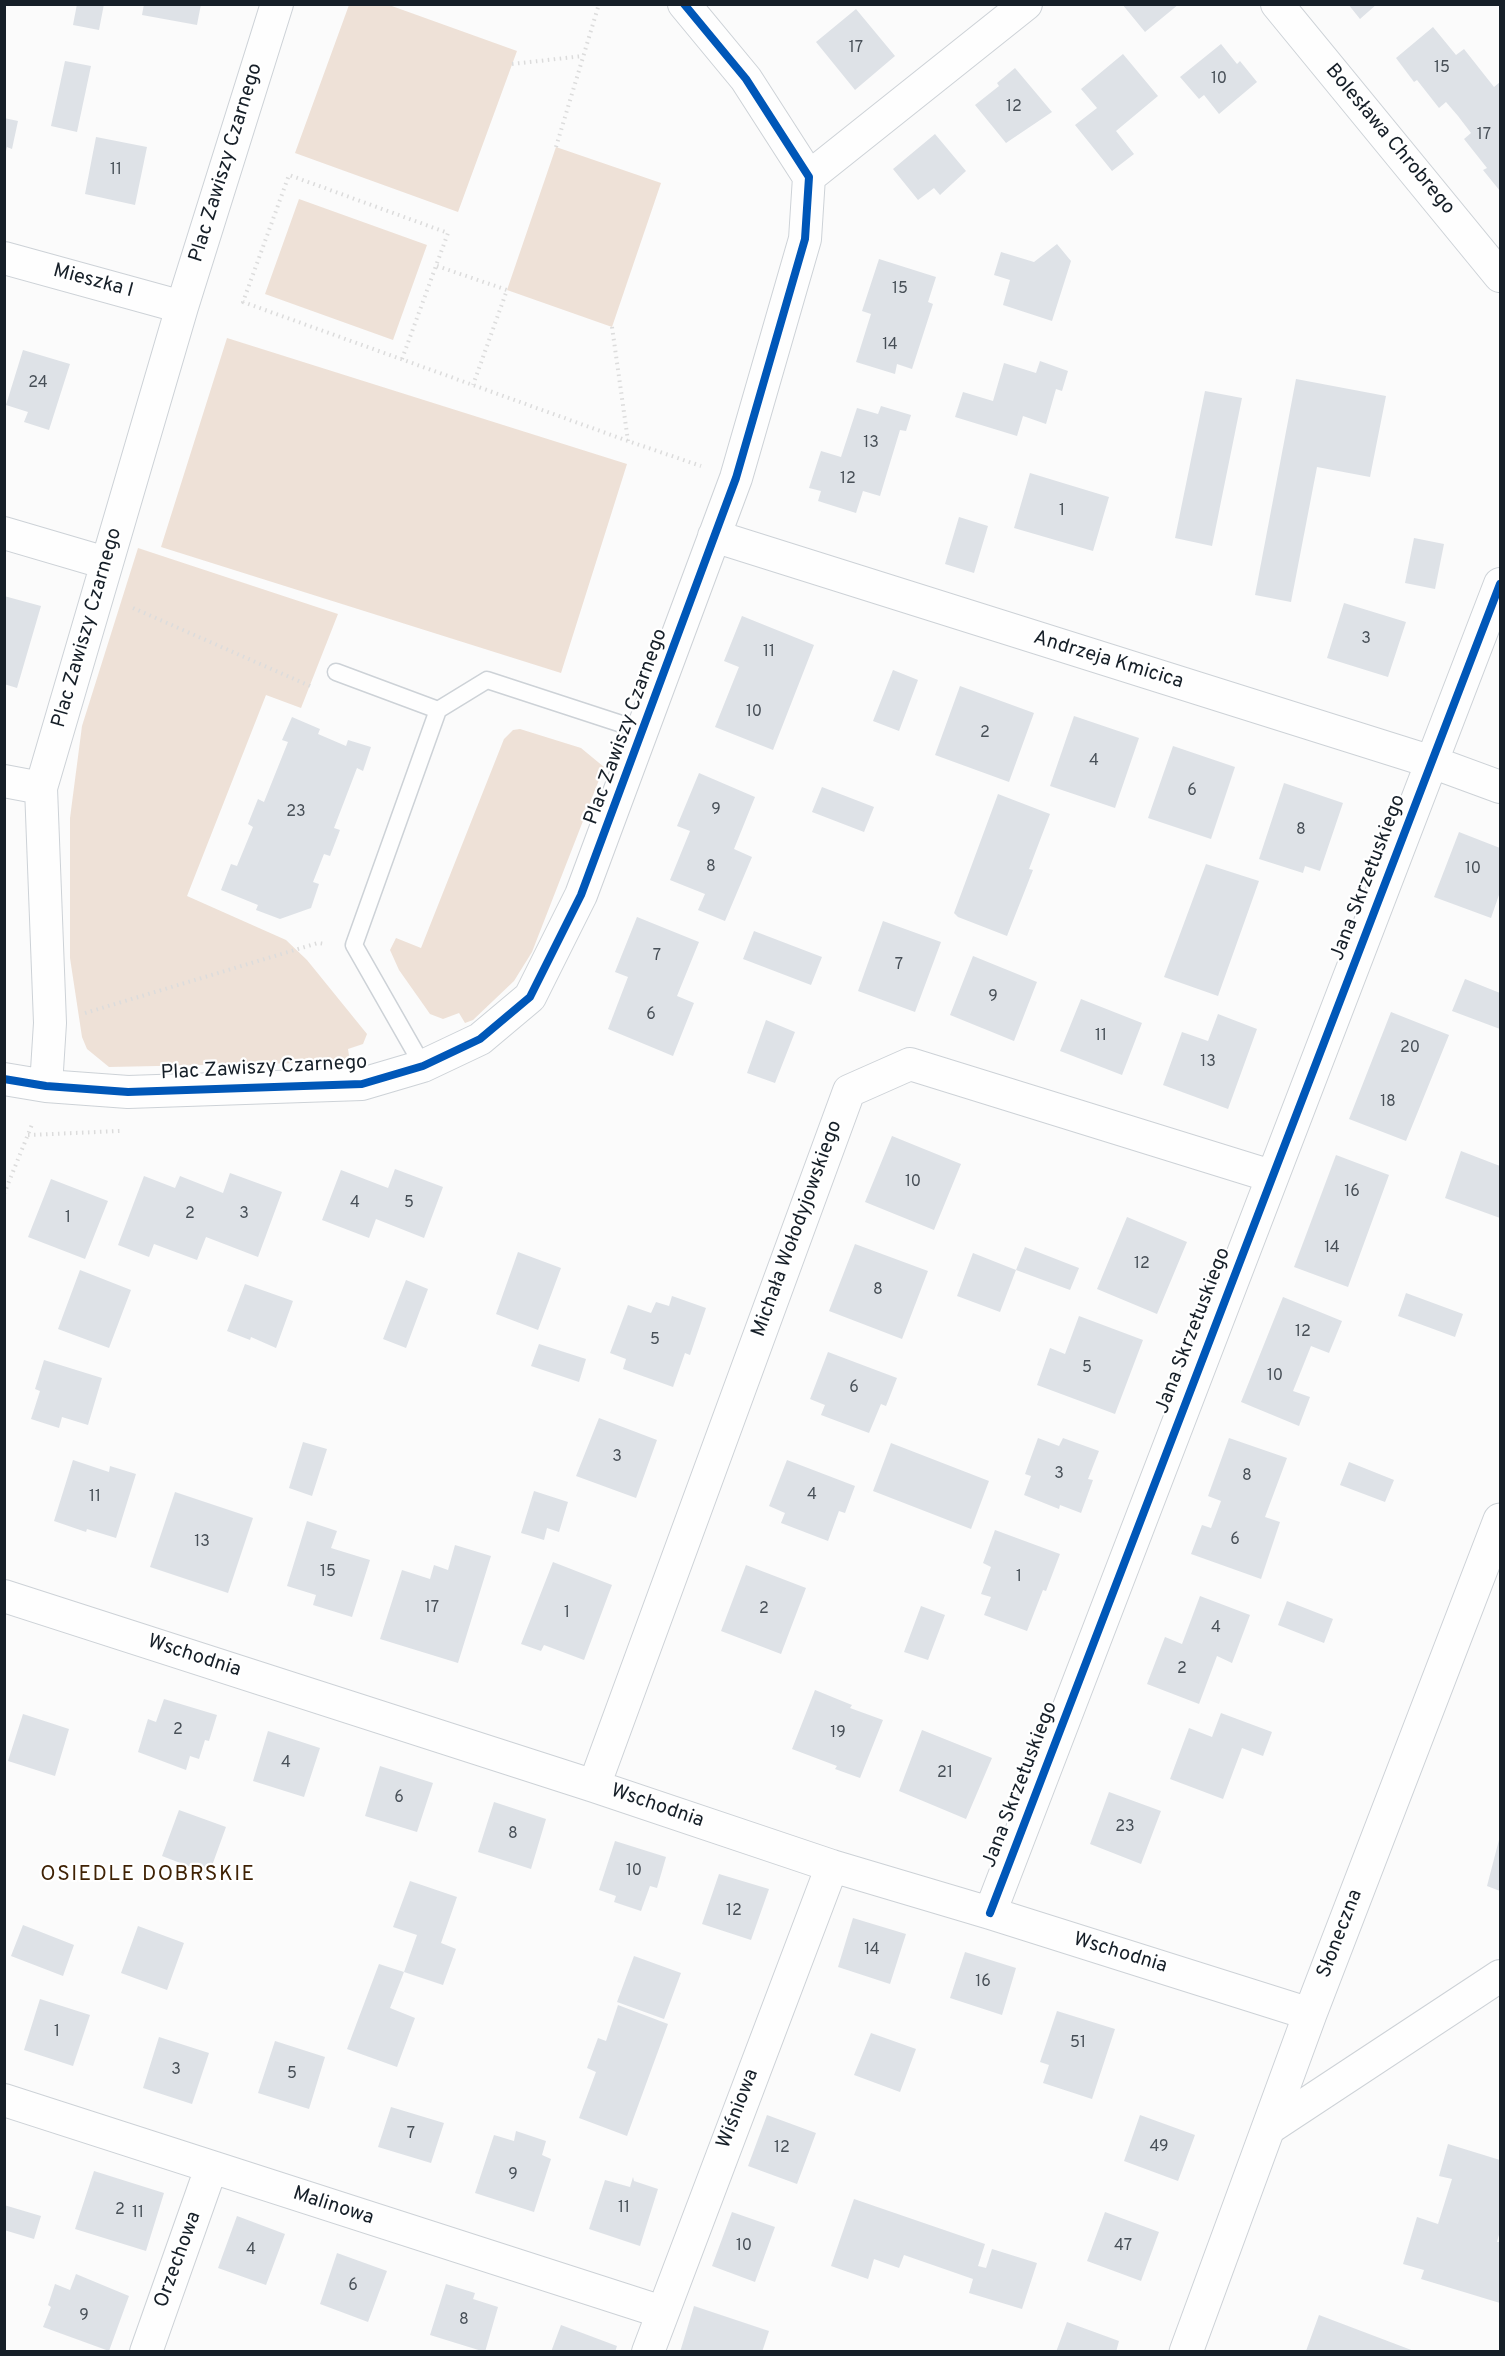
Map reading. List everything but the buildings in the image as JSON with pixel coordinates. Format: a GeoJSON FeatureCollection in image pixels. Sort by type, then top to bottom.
{"type":"FeatureCollection","features":[{"type":"Feature","properties":{"kind":"street","name":"Plac Zawiszy Czarnego"},"geometry":{"type":"LineString","coordinates":[[277,4],[182,307],[41,788],[50,1023],[46,1086],[128,1092],[362,1084],[423,1066],[480,1039],[530,997],[581,895],[736,478],[805,239],[809,177]]}},
{"type":"Feature","properties":{"kind":"street"},"geometry":{"type":"LineString","coordinates":[[684,4],[746,79],[809,177],[1026,4]]}},
{"type":"Feature","properties":{"kind":"street","name":"Bolesława Chrobrego"},"geometry":{"type":"LineString","coordinates":[[1277,4],[1500,276]]}},
{"type":"Feature","properties":{"kind":"street","name":"Mieszka I"},"geometry":{"type":"LineString","coordinates":[[4,258],[182,307]]}},
{"type":"Feature","properties":{"kind":"street"},"geometry":{"type":"LineString","coordinates":[[4,533],[102,578]]}},
{"type":"Feature","properties":{"kind":"street","name":"Andrzeja Kmicica"},"geometry":{"type":"LineString","coordinates":[[714,536],[1432,762],[1500,787]]}},
{"type":"Feature","properties":{"kind":"street"},"geometry":{"type":"LineString","coordinates":[[1432,762],[1500,584]]}},
{"type":"Feature","properties":{"kind":"street","name":"Jana Skrzetuskiego"},"geometry":{"type":"LineString","coordinates":[[990,1913],[1271,1176],[1432,762]]}},
{"type":"Feature","properties":{"kind":"street"},"geometry":{"type":"LineString","coordinates":[[4,782],[41,788]]}},
{"type":"Feature","properties":{"kind":"street","name":"Michała Wołodyjowskiego"},"geometry":{"type":"LineString","coordinates":[[594,1786],[849,1091],[910,1065],[1271,1176]]}},
{"type":"Feature","properties":{"kind":"street"},"geometry":{"type":"LineString","coordinates":[[4,1079],[46,1086]]}},
{"type":"Feature","properties":{"kind":"street","name":"Słoneczna"},"geometry":{"type":"LineString","coordinates":[[1186,2352],[1310,2014],[1500,1520]]}},
{"type":"Feature","properties":{"kind":"street","name":"Wschodnia"},"geometry":{"type":"LineString","coordinates":[[4,1596],[594,1786],[832,1866],[990,1913],[1310,2014]]}},
{"type":"Feature","properties":{"kind":"street","name":"Wiśniowa"},"geometry":{"type":"LineString","coordinates":[[648,2352],[832,1866]]}},
{"type":"Feature","properties":{"kind":"street"},"geometry":{"type":"LineString","coordinates":[[1268,2129],[1500,1976]]}},
{"type":"Feature","properties":{"kind":"street","name":"Malinowa"},"geometry":{"type":"LineString","coordinates":[[4,2100],[662,2312]]}},
{"type":"Feature","properties":{"kind":"street","name":"Orzechowa"},"geometry":{"type":"LineString","coordinates":[[146,2352],[212,2168]]}},
{"type":"Feature","properties":{"kind":"lane"},"geometry":{"type":"LineString","coordinates":[[336,672],[438,710]]}},
{"type":"Feature","properties":{"kind":"lane"},"geometry":{"type":"LineString","coordinates":[[423,1066],[354,945],[438,710],[487,680],[643,731]]}},
{"type":"Feature","properties":{"kind":"path"},"geometry":{"type":"LineString","coordinates":[[556,147],[598,4]]}},
{"type":"Feature","properties":{"kind":"path"},"geometry":{"type":"LineString","coordinates":[[512,64],[583,56]]}},
{"type":"Feature","properties":{"kind":"path"},"geometry":{"type":"LineString","coordinates":[[402,359],[448,233],[289,175],[243,302],[628,441],[736,478]]}},
{"type":"Feature","properties":{"kind":"path"},"geometry":{"type":"LineString","coordinates":[[437,266],[507,290],[473,385]]}},
{"type":"Feature","properties":{"kind":"path"},"geometry":{"type":"LineString","coordinates":[[612,327],[628,441]]}},
{"type":"Feature","properties":{"kind":"path"},"geometry":{"type":"LineString","coordinates":[[102,578],[312,687],[336,672]]}},
{"type":"Feature","properties":{"kind":"path"},"geometry":{"type":"LineString","coordinates":[[50,1023],[318,943],[354,945]]}},
{"type":"Feature","properties":{"kind":"path"},"geometry":{"type":"LineString","coordinates":[[4,1194],[46,1086]]}},
{"type":"Feature","properties":{"kind":"shaded area"},"geometry":{"type":"Polygon","coordinates":[[[349,5],[389,5],[517,51],[458,212],[295,153],[349,5]]]}},
{"type":"Feature","properties":{"kind":"shaded area"},"geometry":{"type":"Polygon","coordinates":[[[556,147],[661,183],[612,327],[507,290],[556,147]]]}},
{"type":"Feature","properties":{"kind":"shaded area"},"geometry":{"type":"Polygon","coordinates":[[[299,199],[427,245],[393,340],[265,294],[299,199]]]}},
{"type":"Feature","properties":{"kind":"shaded area"},"geometry":{"type":"Polygon","coordinates":[[[227,338],[627,464],[561,673],[161,547],[227,338]]]}},
{"type":"Feature","properties":{"kind":"shaded area"},"geometry":{"type":"Polygon","coordinates":[[[138,548],[338,614],[301,708],[266,695],[187,896],[286,940],[307,960],[367,1034],[363,1044],[348,1049],[350,1062],[109,1067],[87,1049],[82,1037],[70,958],[70,818],[82,726],[138,548]]]}},
{"type":"Feature","properties":{"kind":"shaded area"},"geometry":{"type":"Polygon","coordinates":[[[520,729],[581,748],[604,767],[532,952],[514,981],[473,1020],[465,1023],[459,1013],[443,1019],[430,1014],[399,970],[390,950],[396,938],[421,948],[504,739],[513,730],[520,729]]]}},
{"type":"Feature","properties":{"kind":"cycle path"},"geometry":{"type":"LineString","coordinates":[[4,1079],[46,1086],[128,1092],[362,1084],[423,1066],[480,1039],[530,997],[581,895],[736,478],[805,239],[809,177],[746,79],[684,4]]}},
{"type":"Feature","properties":{"kind":"cycle path"},"geometry":{"type":"LineString","coordinates":[[990,1913],[1500,584]]}},
{"type":"Feature","properties":{"kind":"district","name":"OSIEDLE DOBRSKIE"},"geometry":{"type":"Point","coordinates":[148,1876]}}]}
